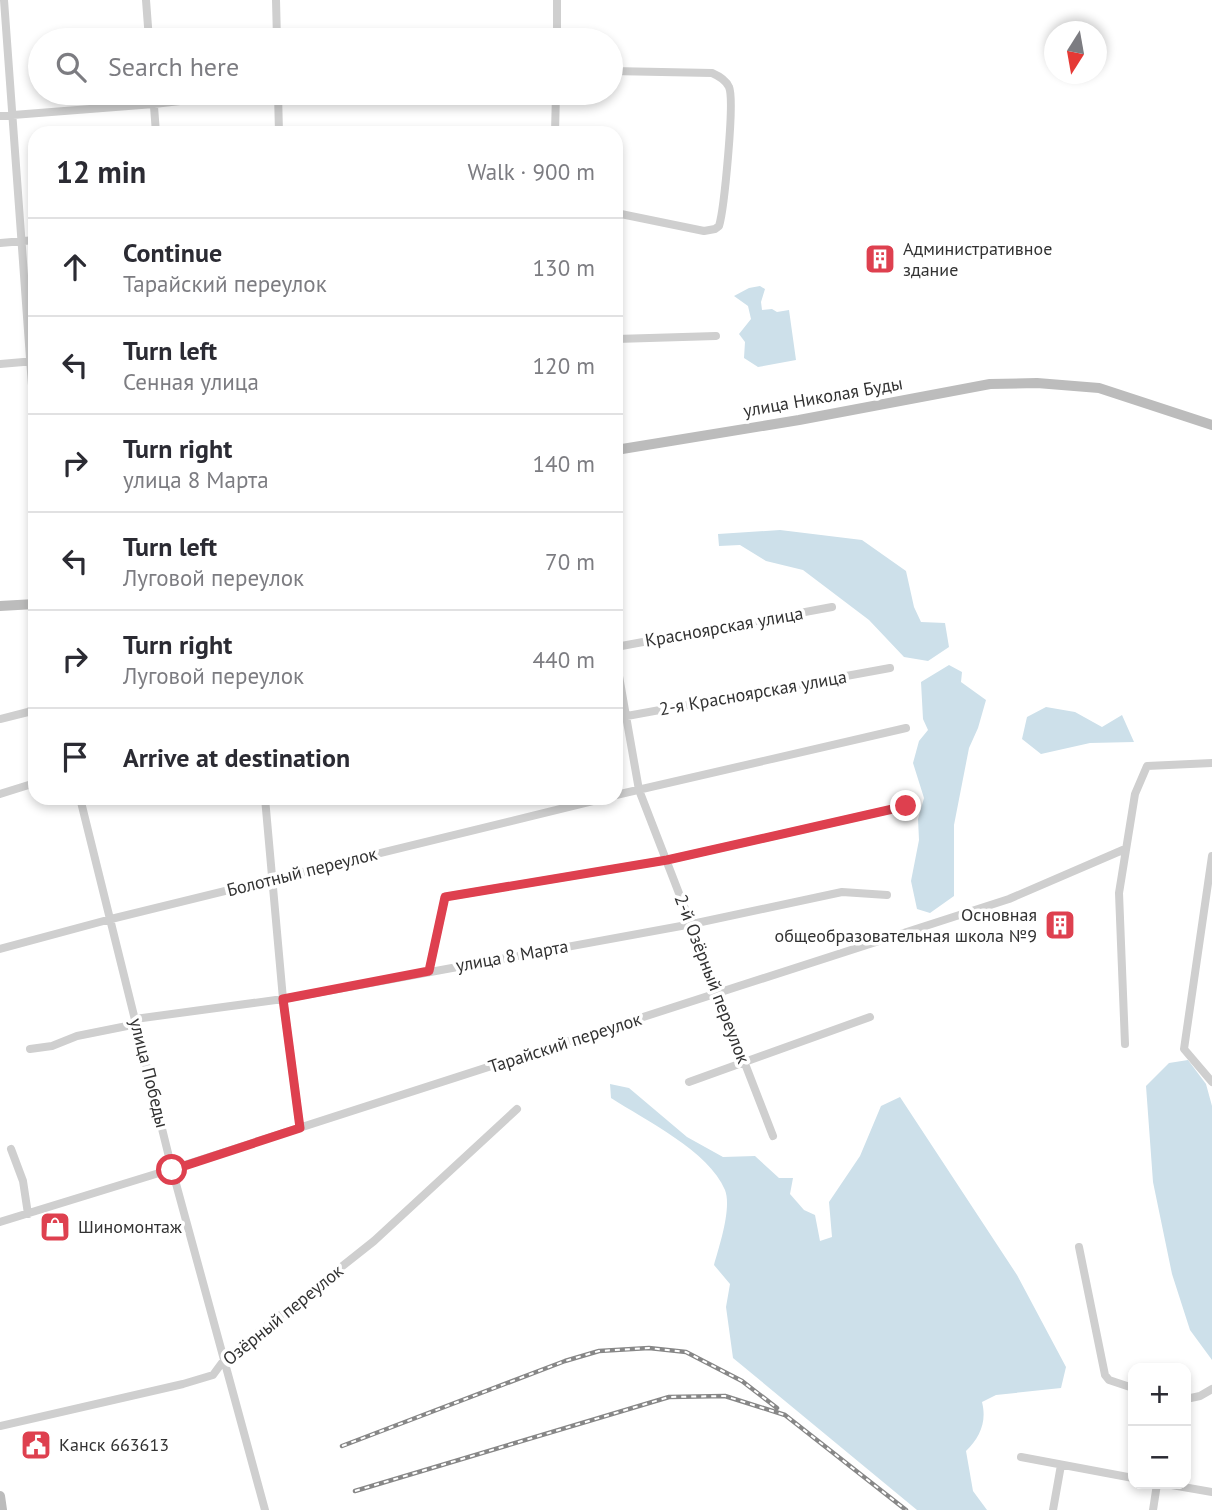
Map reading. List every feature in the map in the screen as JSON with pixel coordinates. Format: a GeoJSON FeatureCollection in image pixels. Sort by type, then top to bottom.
{"type":"FeatureCollection","features":[{"type":"Feature","properties":{"kind":"street"},"geometry":{"type":"LineString","coordinates":[[4,0],[28,307]]}},
{"type":"Feature","properties":{"kind":"street"},"geometry":{"type":"LineString","coordinates":[[146,0],[148,28]]}},
{"type":"Feature","properties":{"kind":"street"},"geometry":{"type":"LineString","coordinates":[[276,0],[277,28]]}},
{"type":"Feature","properties":{"kind":"street"},"geometry":{"type":"LineString","coordinates":[[557,0],[557,28]]}},
{"type":"Feature","properties":{"kind":"street"},"geometry":{"type":"LineString","coordinates":[[623,71],[702,72],[719,76],[730,88],[720,221],[715,229],[704,231],[623,215]]}},
{"type":"Feature","properties":{"kind":"street"},"geometry":{"type":"LineString","coordinates":[[0,116],[141,105]]}},
{"type":"Feature","properties":{"kind":"street"},"geometry":{"type":"LineString","coordinates":[[154,105],[156,126]]}},
{"type":"Feature","properties":{"kind":"street"},"geometry":{"type":"LineString","coordinates":[[278,105],[279,126]]}},
{"type":"Feature","properties":{"kind":"street"},"geometry":{"type":"LineString","coordinates":[[555,126],[556,105]]}},
{"type":"Feature","properties":{"kind":"street"},"geometry":{"type":"LineString","coordinates":[[0,243],[28,241]]}},
{"type":"Feature","properties":{"kind":"street"},"geometry":{"type":"LineString","coordinates":[[623,339],[716,336]]}},
{"type":"Feature","properties":{"kind":"street"},"geometry":{"type":"LineString","coordinates":[[0,364],[28,362]]}},
{"type":"Feature","properties":{"kind":"street","name":"улица Николая Буды"},"geometry":{"type":"LineString","coordinates":[[623,449],[799,421],[990,384],[1037,383],[1099,388],[1212,425]]}},
{"type":"Feature","properties":{"kind":"street"},"geometry":{"type":"LineString","coordinates":[[0,606],[28,604]]}},
{"type":"Feature","properties":{"kind":"street","name":"Красноярская улица"},"geometry":{"type":"LineString","coordinates":[[623,646],[832,607]]}},
{"type":"Feature","properties":{"kind":"street","name":"2-я Красноярская улица"},"geometry":{"type":"LineString","coordinates":[[623,718],[890,668]]}},
{"type":"Feature","properties":{"kind":"street"},"geometry":{"type":"LineString","coordinates":[[0,719],[28,712]]}},
{"type":"Feature","properties":{"kind":"street","name":"2-й Озёрный переулок"},"geometry":{"type":"LineString","coordinates":[[623,726],[639,790],[773,1136]]}},
{"type":"Feature","properties":{"kind":"street"},"geometry":{"type":"LineString","coordinates":[[623,793],[906,728]]}},
{"type":"Feature","properties":{"kind":"street"},"geometry":{"type":"LineString","coordinates":[[1125,1044],[1119,893],[1135,794],[1147,766],[1212,763]]}},
{"type":"Feature","properties":{"kind":"street"},"geometry":{"type":"LineString","coordinates":[[0,794],[28,785]]}},
{"type":"Feature","properties":{"kind":"street","name":"улица Победы"},"geometry":{"type":"LineString","coordinates":[[82,805],[172,1170],[265,1510]]}},
{"type":"Feature","properties":{"kind":"street"},"geometry":{"type":"LineString","coordinates":[[266,805],[283,999],[300,1128]]}},
{"type":"Feature","properties":{"kind":"street","name":"Болотный переулок"},"geometry":{"type":"LineString","coordinates":[[0,949],[111,919],[577,805]]}},
{"type":"Feature","properties":{"kind":"street"},"geometry":{"type":"LineString","coordinates":[[429,971],[445,897],[667,860],[906,806]]}},
{"type":"Feature","properties":{"kind":"street","name":"Тарайский переулок"},"geometry":{"type":"LineString","coordinates":[[0,1222],[172,1170],[1009,899],[1125,849]]}},
{"type":"Feature","properties":{"kind":"street"},"geometry":{"type":"LineString","coordinates":[[1212,856],[1184,1049],[1212,1082]]}},
{"type":"Feature","properties":{"kind":"street","name":"улица 8 Марта"},"geometry":{"type":"LineString","coordinates":[[30,1049],[52,1046],[77,1036],[136,1021],[283,999],[692,924],[842,892],[887,895]]}},
{"type":"Feature","properties":{"kind":"street"},"geometry":{"type":"LineString","coordinates":[[689,1083],[870,1017]]}},
{"type":"Feature","properties":{"kind":"street","name":"Озёрный переулок"},"geometry":{"type":"LineString","coordinates":[[0,1426],[205,1378],[217,1371],[224,1360],[374,1241],[517,1109]]}},
{"type":"Feature","properties":{"kind":"street"},"geometry":{"type":"LineString","coordinates":[[11,1149],[23,1181],[29,1214]]}},
{"type":"Feature","properties":{"kind":"street"},"geometry":{"type":"LineString","coordinates":[[1079,1247],[1105,1376],[1128,1386]]}},
{"type":"Feature","properties":{"kind":"street"},"geometry":{"type":"LineString","coordinates":[[1191,1398],[1212,1389]]}},
{"type":"Feature","properties":{"kind":"street"},"geometry":{"type":"LineString","coordinates":[[1021,1457],[1128,1477]]}},
{"type":"Feature","properties":{"kind":"street"},"geometry":{"type":"LineString","coordinates":[[1053,1510],[1061,1465]]}},
{"type":"Feature","properties":{"kind":"street"},"geometry":{"type":"LineString","coordinates":[[1191,1488],[1212,1492]]}},
{"type":"Feature","properties":{"kind":"street"},"geometry":{"type":"LineString","coordinates":[[1153,1510],[1156,1489]]}},
{"type":"Feature","properties":{"kind":"street"},"geometry":{"type":"LineString","coordinates":[[0,1496],[2,1510]]}},
{"type":"Feature","properties":{"kind":"water"},"geometry":{"type":"Polygon","coordinates":[[[760,286],[765,289],[761,302],[762,310],[789,310],[796,360],[758,367],[744,358],[745,342],[739,334],[751,319],[748,306],[734,296],[760,286]]]}},
{"type":"Feature","properties":{"kind":"water"},"geometry":{"type":"Polygon","coordinates":[[[780,530],[862,540],[906,571],[914,607],[921,622],[945,623],[949,647],[928,661],[904,657],[869,620],[803,570],[766,561],[740,545],[719,546],[718,534],[780,530]]]}},
{"type":"Feature","properties":{"kind":"water"},"geometry":{"type":"Polygon","coordinates":[[[949,665],[962,672],[961,682],[986,700],[969,748],[954,825],[954,896],[930,913],[917,909],[911,881],[919,840],[918,819],[924,798],[913,763],[919,741],[928,730],[923,719],[921,682],[949,665]]]}},
{"type":"Feature","properties":{"kind":"water"},"geometry":{"type":"Polygon","coordinates":[[[1046,707],[1075,712],[1102,727],[1122,715],[1134,742],[1090,743],[1041,754],[1022,739],[1027,717],[1046,707]]]}},
{"type":"Feature","properties":{"kind":"water"},"geometry":{"type":"Polygon","coordinates":[[[1188,1060],[1206,1084],[1212,1106],[1212,1360],[1190,1330],[1172,1274],[1153,1182],[1146,1086],[1169,1063],[1188,1060]]]}},
{"type":"Feature","properties":{"kind":"water"},"geometry":{"type":"Polygon","coordinates":[[[610,1084],[629,1088],[687,1137],[723,1157],[755,1156],[779,1178],[793,1178],[790,1194],[804,1210],[815,1215],[820,1241],[832,1237],[829,1202],[860,1156],[881,1106],[900,1097],[1017,1275],[1066,1367],[1061,1388],[996,1395],[982,1402],[984,1416],[981,1429],[966,1451],[973,1491],[987,1510],[917,1510],[733,1358],[726,1307],[730,1284],[714,1265],[726,1217],[725,1190],[717,1176],[691,1150],[658,1126],[611,1098],[610,1084]]]}},
{"type":"Feature","properties":{"kind":"railway"},"geometry":{"type":"LineString","coordinates":[[342,1446],[565,1361],[599,1351],[649,1348],[686,1352],[742,1381],[777,1408]]}},
{"type":"Feature","properties":{"kind":"railway"},"geometry":{"type":"LineString","coordinates":[[355,1491],[669,1397],[725,1396],[785,1415],[906,1510]]}},
{"type":"Feature","properties":{"kind":"place","name":"Административное здание"},"geometry":{"type":"Point","coordinates":[880,259]}},
{"type":"Feature","properties":{"kind":"place","name":"Основная общеобразовательная школа №9"},"geometry":{"type":"Point","coordinates":[1060,925]}},
{"type":"Feature","properties":{"kind":"place","name":"Шиномонтаж"},"geometry":{"type":"Point","coordinates":[55,1227]}},
{"type":"Feature","properties":{"kind":"place","name":"Канск 663613"},"geometry":{"type":"Point","coordinates":[36,1445]}},
{"type":"Feature","properties":{"kind":"route"},"geometry":{"type":"LineString","coordinates":[[172,1170],[300,1128],[283,999],[429,971],[445,897],[667,860],[906,806]]}}]}
